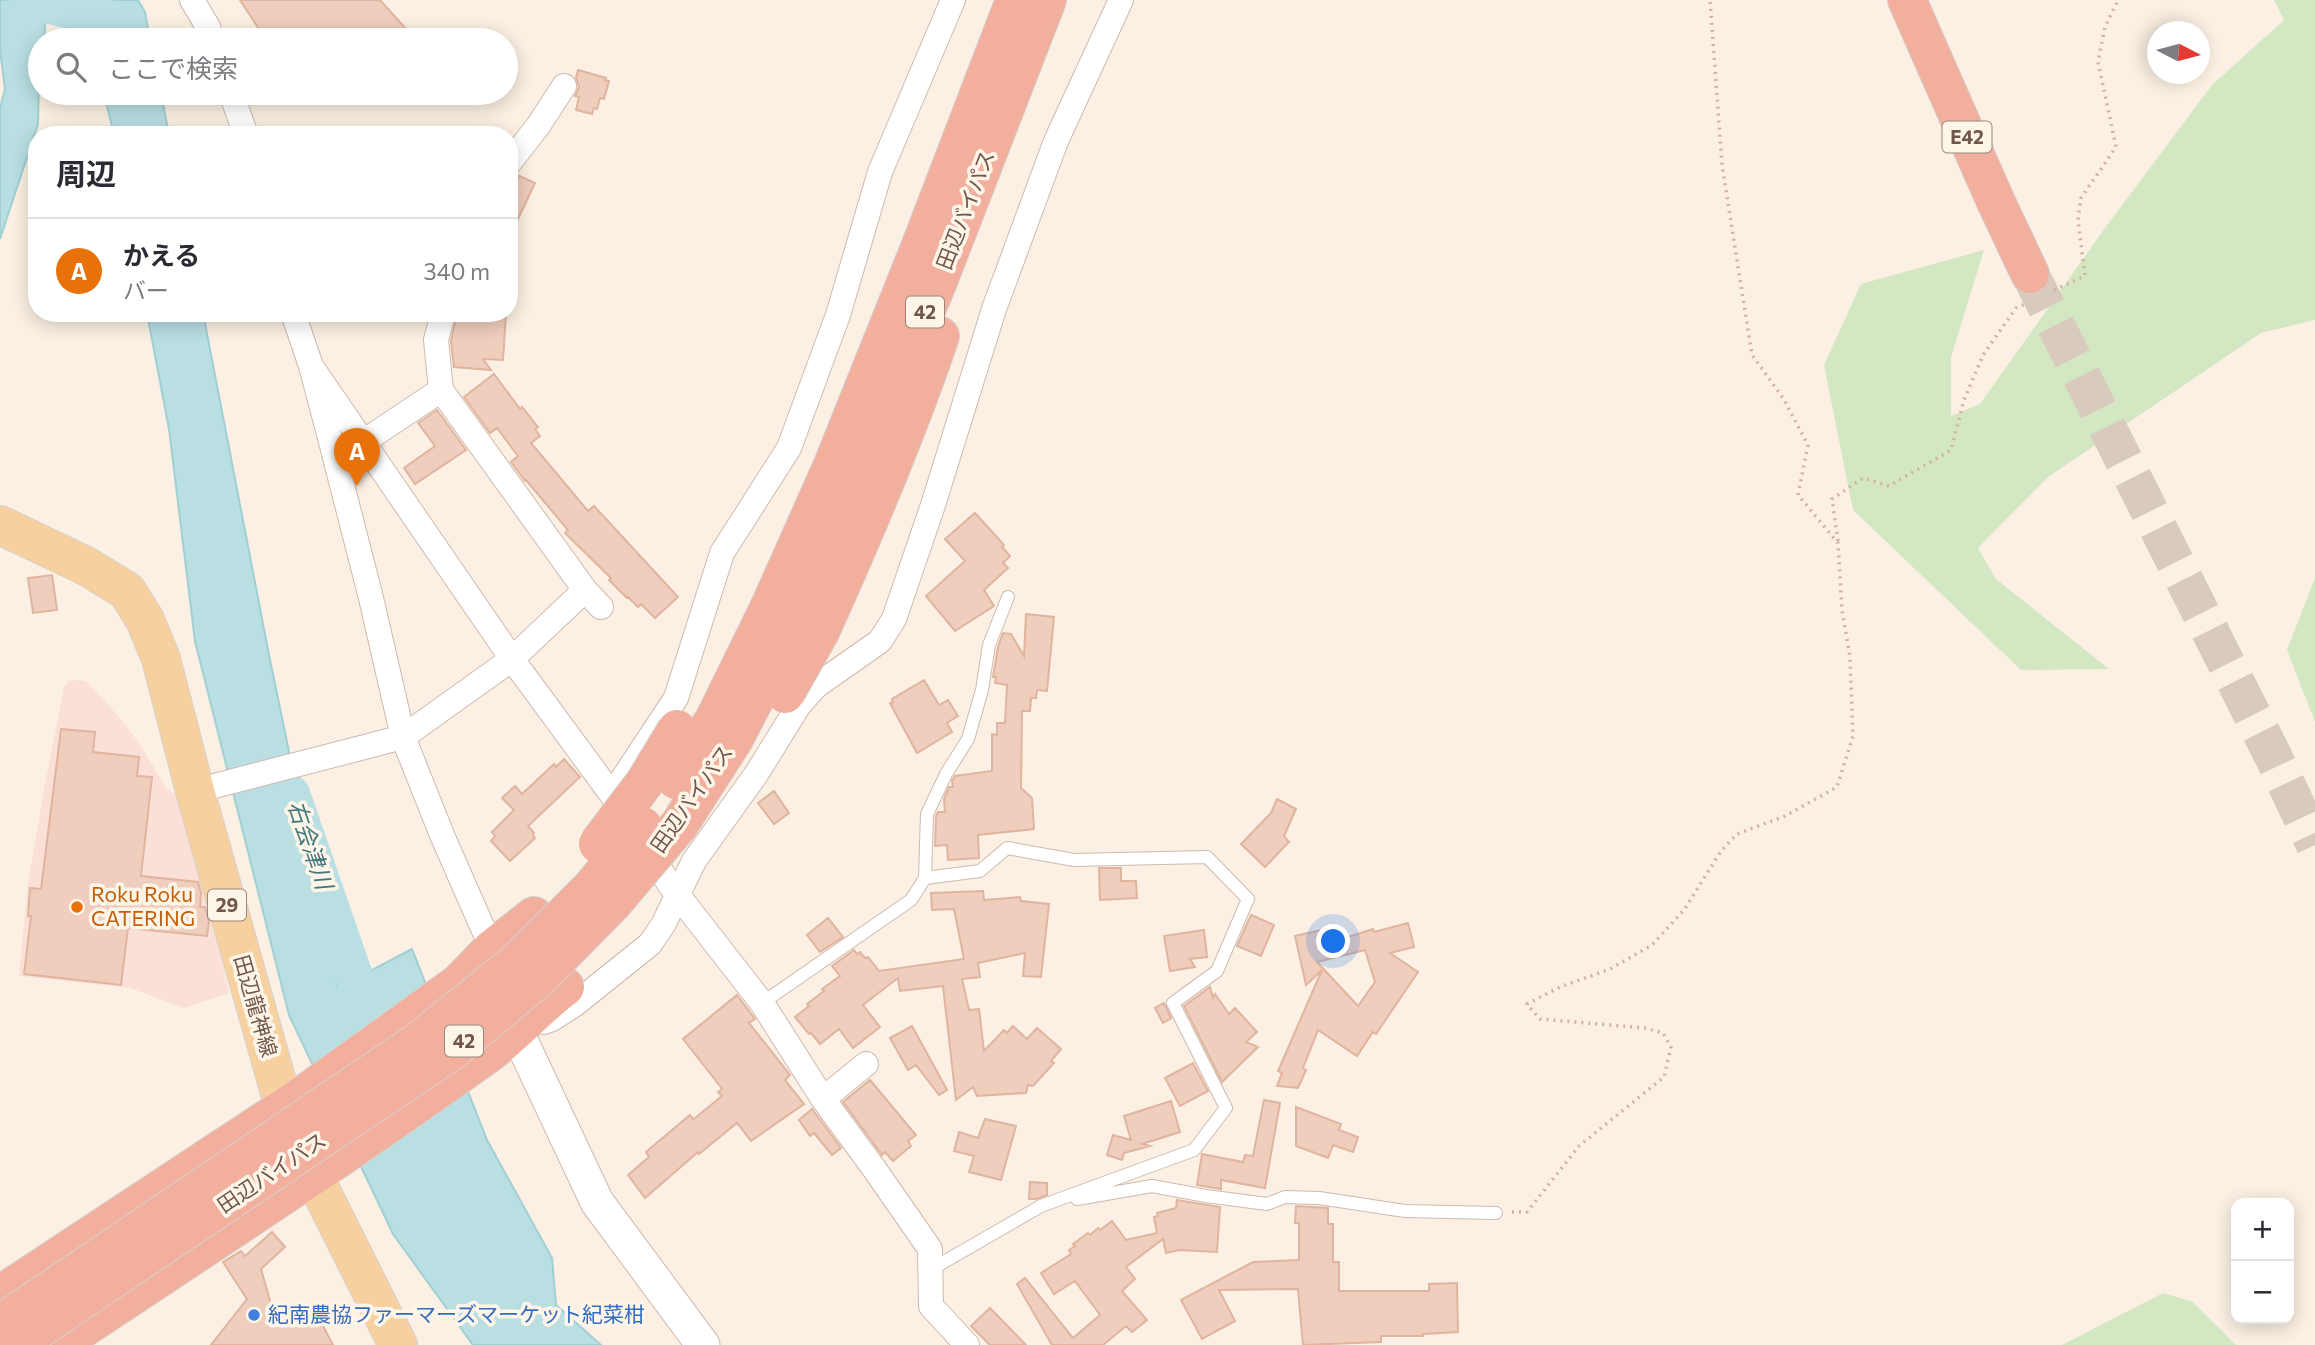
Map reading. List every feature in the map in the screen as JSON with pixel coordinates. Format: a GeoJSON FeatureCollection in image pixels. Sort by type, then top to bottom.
{"type":"FeatureCollection","features":[{"type":"Feature","properties":{"kind":"highway","name":"田辺バイパス"},"geometry":{"type":"LineString","coordinates":[[15,1345],[453,1050],[539,978],[612,904],[679,825],[734,739],[784,614],[832,467],[921,245],[1014,0]]}},
{"type":"Feature","properties":{"kind":"highway"},"geometry":{"type":"LineString","coordinates":[[0,1295],[293,1101],[459,983],[492,949],[534,916],[592,853],[645,782],[698,696],[784,614],[882,492],[922,391],[969,252],[1047,0]]}},
{"type":"Feature","properties":{"kind":"highway","name":"E42"},"geometry":{"type":"LineString","coordinates":[[1907,0],[2030,274]]}},
{"type":"Feature","properties":{"kind":"highway","name":"田辺バイパス"},"geometry":{"type":"LineString","coordinates":[[0,1324],[416,1043],[519,960],[591,888],[657,810],[784,614]]}},
{"type":"Feature","properties":{"kind":"highway"},"geometry":{"type":"LineString","coordinates":[[58,1345],[325,1167],[503,1042],[611,942],[682,856],[751,750],[784,614]]}},
{"type":"Feature","properties":{"kind":"main road","name":"田辺龍神線"},"geometry":{"type":"LineString","coordinates":[[0,525],[86,566],[127,592],[145,620],[205,789],[293,1101],[325,1167],[398,1345]]}},
{"type":"Feature","properties":{"kind":"street"},"geometry":{"type":"LineString","coordinates":[[192,0],[208,28]]}},
{"type":"Feature","properties":{"kind":"street"},"geometry":{"type":"LineString","coordinates":[[612,794],[676,698],[722,553],[789,448],[838,315],[880,172],[953,0]]}},
{"type":"Feature","properties":{"kind":"street"},"geometry":{"type":"LineString","coordinates":[[503,1042],[552,1020],[650,944],[663,925],[694,861],[757,773],[799,705],[816,686],[880,641],[894,619],[933,505],[993,309],[1056,141],[1121,0]]}},
{"type":"Feature","properties":{"kind":"street"},"geometry":{"type":"LineString","coordinates":[[518,152],[564,86]]}},
{"type":"Feature","properties":{"kind":"street"},"geometry":{"type":"LineString","coordinates":[[235,105],[243,126]]}},
{"type":"Feature","properties":{"kind":"street"},"geometry":{"type":"LineString","coordinates":[[296,322],[311,366],[371,598],[395,739],[442,835],[492,949],[503,1042],[597,1202],[694,1344]]}},
{"type":"Feature","properties":{"kind":"street"},"geometry":{"type":"LineString","coordinates":[[205,789],[395,739],[512,659],[593,598],[441,390],[436,340],[441,322]]}},
{"type":"Feature","properties":{"kind":"street"},"geometry":{"type":"LineString","coordinates":[[311,366],[512,659],[612,794],[677,895],[762,1003],[823,1099],[930,1249],[931,1306],[967,1345]]}},
{"type":"Feature","properties":{"kind":"street"},"geometry":{"type":"LineString","coordinates":[[363,442],[441,390]]}},
{"type":"Feature","properties":{"kind":"street"},"geometry":{"type":"LineString","coordinates":[[823,1099],[866,1064]]}},
{"type":"Feature","properties":{"kind":"lane"},"geometry":{"type":"LineString","coordinates":[[762,1003],[911,900],[925,878],[928,814],[946,774],[968,738],[982,690],[989,645],[1008,597]]}},
{"type":"Feature","properties":{"kind":"lane"},"geometry":{"type":"LineString","coordinates":[[925,878],[980,871],[1007,848],[1074,860],[1207,857],[1248,899],[1217,971],[1173,1003],[1226,1108],[1194,1150],[1041,1206],[930,1270]]}},
{"type":"Feature","properties":{"kind":"lane"},"geometry":{"type":"LineString","coordinates":[[1041,1206],[1152,1186],[1267,1203],[1285,1197],[1319,1198],[1405,1211],[1496,1213]]}},
{"type":"Feature","properties":{"kind":"path"},"geometry":{"type":"LineString","coordinates":[[1496,1213],[1527,1212],[1579,1146],[1664,1077],[1671,1047],[1663,1033],[1646,1028],[1540,1019],[1527,1004],[1560,987],[1610,969],[1652,945],[1684,909],[1721,852],[1737,834],[1786,816],[1838,787],[1853,736],[1850,657],[1842,610],[1838,543],[1798,495],[1808,445],[1783,398],[1752,355],[1722,165],[1710,0]]}},
{"type":"Feature","properties":{"kind":"shaded area"},"geometry":{"type":"Polygon","coordinates":[[[68,681],[86,681],[121,719],[167,789],[175,794],[185,795],[229,993],[184,1008],[130,988],[19,976],[28,883],[45,784],[64,688],[68,681]]]}},
{"type":"Feature","properties":{"kind":"green space"},"geometry":{"type":"Polygon","coordinates":[[[2274,0],[2315,0],[2315,320],[2261,333],[2048,477],[1978,548],[1996,579],[2109,669],[2021,670],[1853,510],[1824,365],[1861,284],[1984,250],[1951,357],[1951,416],[1980,404],[2105,228],[2212,85],[2284,20],[2274,0]]]}},
{"type":"Feature","properties":{"kind":"green space"},"geometry":{"type":"Polygon","coordinates":[[[2315,578],[2315,722],[2287,650],[2315,578]]]}},
{"type":"Feature","properties":{"kind":"green space"},"geometry":{"type":"Polygon","coordinates":[[[2163,1293],[2193,1302],[2236,1345],[2062,1345],[2163,1293]]]}},
{"type":"Feature","properties":{"kind":"water"},"geometry":{"type":"Polygon","coordinates":[[[0,0],[37,0],[46,15],[45,28],[28,28],[28,105],[38,105],[38,124],[28,126],[28,154],[0,239],[0,108],[5,89],[0,50],[0,0]]]}},
{"type":"Feature","properties":{"kind":"water"},"geometry":{"type":"Polygon","coordinates":[[[79,0],[138,0],[145,12],[148,28],[87,28],[79,0]]]}},
{"type":"Feature","properties":{"kind":"water"},"geometry":{"type":"Polygon","coordinates":[[[107,105],[163,105],[167,126],[112,126],[107,105]]]}},
{"type":"Feature","properties":{"kind":"water"},"geometry":{"type":"Polygon","coordinates":[[[149,322],[205,322],[269,655],[338,988],[412,949],[487,1140],[552,1258],[556,1305],[601,1345],[473,1345],[393,1234],[289,1015],[195,641],[169,429],[149,322]]]}},
{"type":"Feature","properties":{"kind":"building"},"geometry":{"type":"Polygon","coordinates":[[[240,0],[380,0],[405,28],[258,28],[240,0]]]}},
{"type":"Feature","properties":{"kind":"building"},"geometry":{"type":"Polygon","coordinates":[[[578,70],[609,81],[604,99],[600,98],[597,109],[594,108],[592,114],[576,110],[579,97],[575,96],[579,87],[576,78],[578,70]]]}},
{"type":"Feature","properties":{"kind":"building"},"geometry":{"type":"Polygon","coordinates":[[[518,175],[535,183],[518,219],[518,175]]]}},
{"type":"Feature","properties":{"kind":"building"},"geometry":{"type":"Polygon","coordinates":[[[455,322],[505,322],[503,360],[483,359],[491,370],[454,367],[451,341],[455,322]]]}},
{"type":"Feature","properties":{"kind":"building"},"geometry":{"type":"Polygon","coordinates":[[[494,374],[520,409],[522,407],[538,427],[535,429],[540,436],[531,443],[588,511],[594,506],[678,597],[655,618],[641,604],[638,607],[627,598],[609,580],[611,578],[565,533],[568,530],[511,462],[518,456],[497,428],[490,433],[464,397],[494,374]]]}},
{"type":"Feature","properties":{"kind":"building"},"geometry":{"type":"Polygon","coordinates":[[[437,410],[466,450],[415,484],[404,468],[435,446],[418,423],[437,410]]]}},
{"type":"Feature","properties":{"kind":"building"},"geometry":{"type":"Polygon","coordinates":[[[975,513],[1004,545],[1002,547],[1010,556],[1003,563],[1008,568],[984,590],[994,606],[955,631],[926,596],[965,561],[945,539],[975,513]]]}},
{"type":"Feature","properties":{"kind":"building"},"geometry":{"type":"Polygon","coordinates":[[[52,575],[57,610],[33,613],[28,578],[52,575]]]}},
{"type":"Feature","properties":{"kind":"building"},"geometry":{"type":"Polygon","coordinates":[[[1026,614],[1054,617],[1047,691],[1037,690],[1036,698],[1031,698],[1030,711],[1022,711],[1021,788],[1032,798],[1034,829],[978,835],[979,858],[948,860],[947,845],[935,846],[936,816],[938,812],[945,812],[944,799],[949,787],[953,787],[955,776],[992,771],[992,734],[997,735],[997,723],[1005,723],[1007,685],[995,683],[996,677],[993,677],[998,647],[1003,633],[1011,634],[1024,656],[1026,614]]]}},
{"type":"Feature","properties":{"kind":"building"},"geometry":{"type":"Polygon","coordinates":[[[924,680],[939,705],[948,700],[958,716],[947,723],[952,732],[917,753],[890,703],[893,702],[892,699],[924,680]]]}},
{"type":"Feature","properties":{"kind":"building"},"geometry":{"type":"Polygon","coordinates":[[[61,729],[95,732],[93,752],[139,757],[137,776],[152,777],[141,876],[198,882],[201,893],[200,907],[205,907],[209,922],[207,936],[128,928],[121,985],[24,974],[31,916],[28,916],[30,888],[41,889],[61,729]]]}},
{"type":"Feature","properties":{"kind":"building"},"geometry":{"type":"Polygon","coordinates":[[[564,759],[580,777],[528,826],[535,838],[510,861],[491,841],[495,836],[492,832],[514,810],[502,798],[515,786],[522,794],[554,764],[556,767],[564,759]]]}},
{"type":"Feature","properties":{"kind":"building"},"geometry":{"type":"Polygon","coordinates":[[[774,791],[789,813],[774,824],[758,803],[774,791]]]}},
{"type":"Feature","properties":{"kind":"building"},"geometry":{"type":"Polygon","coordinates":[[[1277,799],[1296,809],[1284,836],[1289,842],[1265,867],[1241,844],[1271,813],[1277,799]]]}},
{"type":"Feature","properties":{"kind":"building"},"geometry":{"type":"Polygon","coordinates":[[[1099,868],[1121,868],[1121,881],[1136,881],[1137,898],[1100,900],[1099,868]]]}},
{"type":"Feature","properties":{"kind":"building"},"geometry":{"type":"Polygon","coordinates":[[[983,891],[984,900],[1020,897],[1021,901],[1049,904],[1041,977],[1023,976],[1025,953],[978,963],[980,977],[962,979],[969,1010],[979,1009],[984,1051],[1004,1030],[1007,1033],[1013,1026],[1027,1039],[1037,1028],[1061,1049],[1051,1061],[1054,1063],[1033,1086],[1028,1085],[1026,1093],[977,1096],[973,1087],[956,1100],[943,986],[900,991],[898,978],[863,1005],[880,1027],[853,1048],[839,1029],[820,1044],[795,1017],[824,991],[822,989],[840,976],[832,966],[854,950],[865,958],[868,957],[879,971],[964,959],[954,909],[932,910],[931,893],[983,891]]]}},
{"type":"Feature","properties":{"kind":"building"},"geometry":{"type":"Polygon","coordinates":[[[1251,915],[1274,925],[1261,956],[1237,946],[1251,915]]]}},
{"type":"Feature","properties":{"kind":"building"},"geometry":{"type":"Polygon","coordinates":[[[828,918],[843,937],[820,952],[807,935],[828,918]]]}},
{"type":"Feature","properties":{"kind":"building"},"geometry":{"type":"Polygon","coordinates":[[[1408,923],[1414,947],[1390,953],[1418,972],[1376,1034],[1373,1032],[1357,1056],[1318,1030],[1298,1088],[1277,1086],[1282,1073],[1278,1071],[1322,970],[1306,985],[1295,936],[1339,926],[1342,939],[1373,929],[1374,932],[1408,923]],[[1365,950],[1317,962],[1358,1006],[1375,982],[1365,950]]]}},
{"type":"Feature","properties":{"kind":"building"},"geometry":{"type":"Polygon","coordinates":[[[1204,930],[1207,957],[1190,959],[1195,967],[1170,971],[1164,936],[1204,930]]]}},
{"type":"Feature","properties":{"kind":"building"},"geometry":{"type":"Polygon","coordinates":[[[1210,987],[1213,998],[1215,994],[1229,1014],[1235,1008],[1257,1032],[1246,1042],[1258,1047],[1222,1082],[1184,1006],[1210,987]]]}},
{"type":"Feature","properties":{"kind":"building"},"geometry":{"type":"Polygon","coordinates":[[[737,995],[755,1019],[749,1023],[790,1075],[785,1080],[804,1104],[751,1141],[737,1123],[699,1154],[698,1152],[645,1198],[628,1175],[649,1157],[646,1152],[690,1115],[695,1118],[722,1096],[718,1092],[722,1089],[720,1086],[683,1039],[737,995]]]}},
{"type":"Feature","properties":{"kind":"building"},"geometry":{"type":"Polygon","coordinates":[[[1164,1003],[1171,1018],[1163,1023],[1155,1008],[1164,1003]]]}},
{"type":"Feature","properties":{"kind":"building"},"geometry":{"type":"Polygon","coordinates":[[[912,1026],[947,1090],[939,1095],[916,1065],[908,1070],[890,1038],[912,1026]]]}},
{"type":"Feature","properties":{"kind":"building"},"geometry":{"type":"Polygon","coordinates":[[[1193,1063],[1208,1091],[1180,1106],[1165,1078],[1193,1063]]]}},
{"type":"Feature","properties":{"kind":"building"},"geometry":{"type":"Polygon","coordinates":[[[870,1080],[916,1135],[908,1141],[911,1146],[893,1161],[885,1152],[882,1155],[843,1102],[870,1080]]]}},
{"type":"Feature","properties":{"kind":"building"},"geometry":{"type":"Polygon","coordinates":[[[1264,1100],[1280,1103],[1265,1188],[1221,1180],[1221,1189],[1197,1185],[1202,1154],[1243,1162],[1245,1155],[1253,1156],[1264,1100]]]}},
{"type":"Feature","properties":{"kind":"building"},"geometry":{"type":"Polygon","coordinates":[[[1171,1101],[1180,1132],[1142,1144],[1150,1146],[1124,1153],[1122,1160],[1107,1155],[1113,1135],[1131,1140],[1124,1116],[1171,1101]]]}},
{"type":"Feature","properties":{"kind":"building"},"geometry":{"type":"Polygon","coordinates":[[[1296,1107],[1341,1124],[1339,1130],[1358,1137],[1353,1152],[1333,1145],[1328,1158],[1296,1146],[1296,1107]]]}},
{"type":"Feature","properties":{"kind":"building"},"geometry":{"type":"Polygon","coordinates":[[[812,1109],[841,1148],[832,1155],[814,1133],[810,1136],[799,1120],[812,1109]]]}},
{"type":"Feature","properties":{"kind":"building"},"geometry":{"type":"Polygon","coordinates":[[[985,1119],[1016,1126],[1001,1180],[969,1172],[974,1156],[954,1151],[959,1132],[978,1138],[985,1119]]]}},
{"type":"Feature","properties":{"kind":"building"},"geometry":{"type":"Polygon","coordinates":[[[1030,1182],[1047,1183],[1047,1195],[1029,1199],[1030,1182]]]}},
{"type":"Feature","properties":{"kind":"building"},"geometry":{"type":"Polygon","coordinates":[[[1177,1200],[1220,1207],[1217,1252],[1179,1250],[1166,1253],[1163,1239],[1126,1267],[1135,1279],[1122,1291],[1147,1320],[1132,1332],[1126,1326],[1103,1345],[1052,1345],[1017,1284],[1025,1278],[1073,1338],[1100,1315],[1075,1281],[1054,1294],[1041,1273],[1071,1254],[1069,1250],[1075,1246],[1073,1244],[1088,1233],[1090,1235],[1098,1228],[1100,1230],[1112,1221],[1126,1240],[1157,1233],[1154,1217],[1158,1216],[1157,1213],[1176,1208],[1177,1200]]]}},
{"type":"Feature","properties":{"kind":"building"},"geometry":{"type":"Polygon","coordinates":[[[1296,1206],[1328,1208],[1328,1224],[1333,1224],[1333,1262],[1339,1262],[1339,1291],[1429,1291],[1429,1284],[1457,1283],[1458,1332],[1423,1336],[1381,1336],[1381,1342],[1303,1345],[1298,1289],[1219,1290],[1235,1321],[1202,1339],[1181,1300],[1253,1262],[1299,1260],[1296,1206]]]}},
{"type":"Feature","properties":{"kind":"building","name":"紀南農協ファーマーズマーケット紀菜柑"},"geometry":{"type":"Polygon","coordinates":[[[272,1232],[285,1247],[261,1269],[276,1322],[313,1307],[333,1345],[211,1345],[247,1299],[223,1262],[241,1251],[245,1256],[272,1232]]]}},
{"type":"Feature","properties":{"kind":"building"},"geometry":{"type":"Polygon","coordinates":[[[990,1308],[1026,1345],[990,1345],[971,1326],[990,1308]]]}},
{"type":"Feature","properties":{"kind":"waterway","name":"右会津川"},"geometry":{"type":"LineString","coordinates":[[28,0],[122,22],[124,28]]}},
{"type":"Feature","properties":{"kind":"waterway","name":"右会津川"},"geometry":{"type":"LineString","coordinates":[[291,794],[372,1028]]}},
{"type":"Feature","properties":{"kind":"tunnel"},"geometry":{"type":"LineString","coordinates":[[2030,274],[2274,758],[2315,845]]}},
{"type":"Feature","properties":{"kind":"place","name":"かえる"},"geometry":{"type":"Point","coordinates":[357,486]}},
{"type":"Feature","properties":{"kind":"place","name":"Roku Roku CATERING"},"geometry":{"type":"Point","coordinates":[77,907]}},
{"type":"Feature","properties":{"kind":"place","name":"紀南農協ファーマーズマーケット紀菜柑"},"geometry":{"type":"Point","coordinates":[254,1315]}}]}
